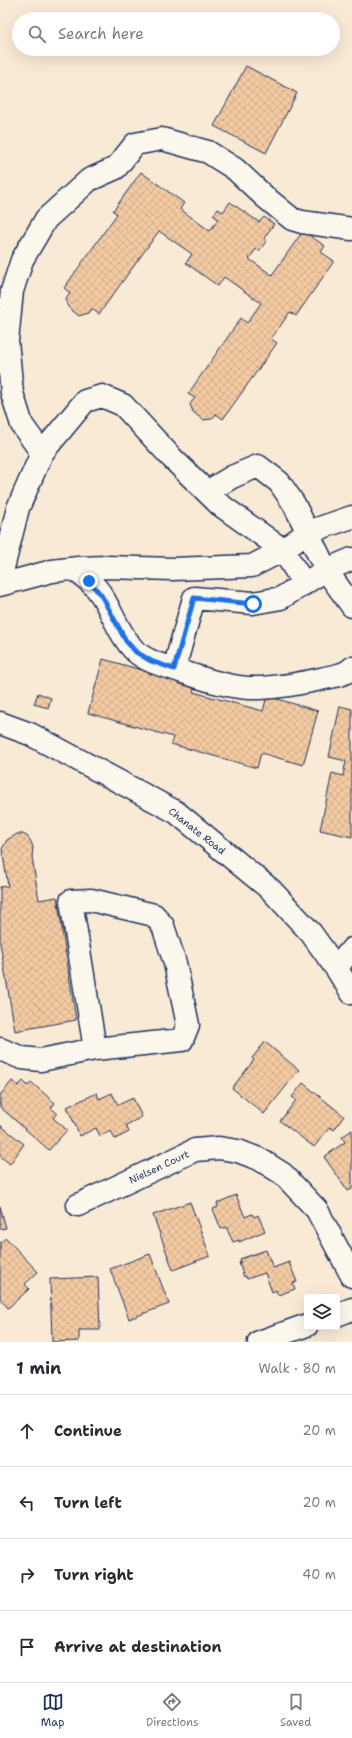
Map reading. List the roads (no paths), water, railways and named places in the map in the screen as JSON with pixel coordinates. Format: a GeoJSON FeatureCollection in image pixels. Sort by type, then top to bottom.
{"type":"FeatureCollection","features":[{"type":"Feature","properties":{"kind":"street"},"geometry":{"type":"LineString","coordinates":[[42,453],[22,425],[12,393],[7,341],[12,292],[22,260],[46,219],[89,180],[116,168],[135,144],[162,139],[208,152],[235,169],[265,197],[292,219],[302,222],[352,229]]}},
{"type":"Feature","properties":{"kind":"street"},"geometry":{"type":"LineString","coordinates":[[0,580],[18,508],[42,453],[85,401],[102,396],[123,405],[172,458],[219,504],[283,550],[304,584]]}},
{"type":"Feature","properties":{"kind":"street"},"geometry":{"type":"LineString","coordinates":[[207,492],[232,477],[258,466],[279,482],[294,504],[326,570],[352,606]]}},
{"type":"Feature","properties":{"kind":"street"},"geometry":{"type":"LineString","coordinates":[[0,585],[52,572],[73,569],[106,567],[173,569],[252,566],[283,550],[308,532],[352,517]]}},
{"type":"Feature","properties":{"kind":"street"},"geometry":{"type":"LineString","coordinates":[[174,669],[194,598],[253,604],[281,598],[326,570],[352,559]]}},
{"type":"Feature","properties":{"kind":"street"},"geometry":{"type":"LineString","coordinates":[[73,569],[89,581],[101,595],[126,641],[136,652],[151,661],[218,683],[248,688],[279,686],[317,679],[347,673],[352,668]]}},
{"type":"Feature","properties":{"kind":"street","name":"Chanate Road"},"geometry":{"type":"LineString","coordinates":[[0,723],[30,734],[176,812],[272,890],[311,933],[352,993]]}},
{"type":"Feature","properties":{"kind":"street"},"geometry":{"type":"LineString","coordinates":[[0,1049],[22,1058],[41,1060],[95,1049],[182,1040],[188,1025],[175,963],[163,926],[154,915],[90,900],[71,900],[95,1049]]}},
{"type":"Feature","properties":{"kind":"street"},"geometry":{"type":"LineString","coordinates":[[336,968],[352,949]]}},
{"type":"Feature","properties":{"kind":"street","name":"Nielsen Court"},"geometry":{"type":"LineString","coordinates":[[78,1205],[195,1150],[219,1148],[238,1151],[259,1159],[283,1174],[317,1210],[352,1276]]}},
{"type":"Feature","properties":{"kind":"street"},"geometry":{"type":"LineString","coordinates":[[340,1314],[352,1309]]}},
{"type":"Feature","properties":{"kind":"street"},"geometry":{"type":"LineString","coordinates":[[259,1342],[304,1326]]}}]}
